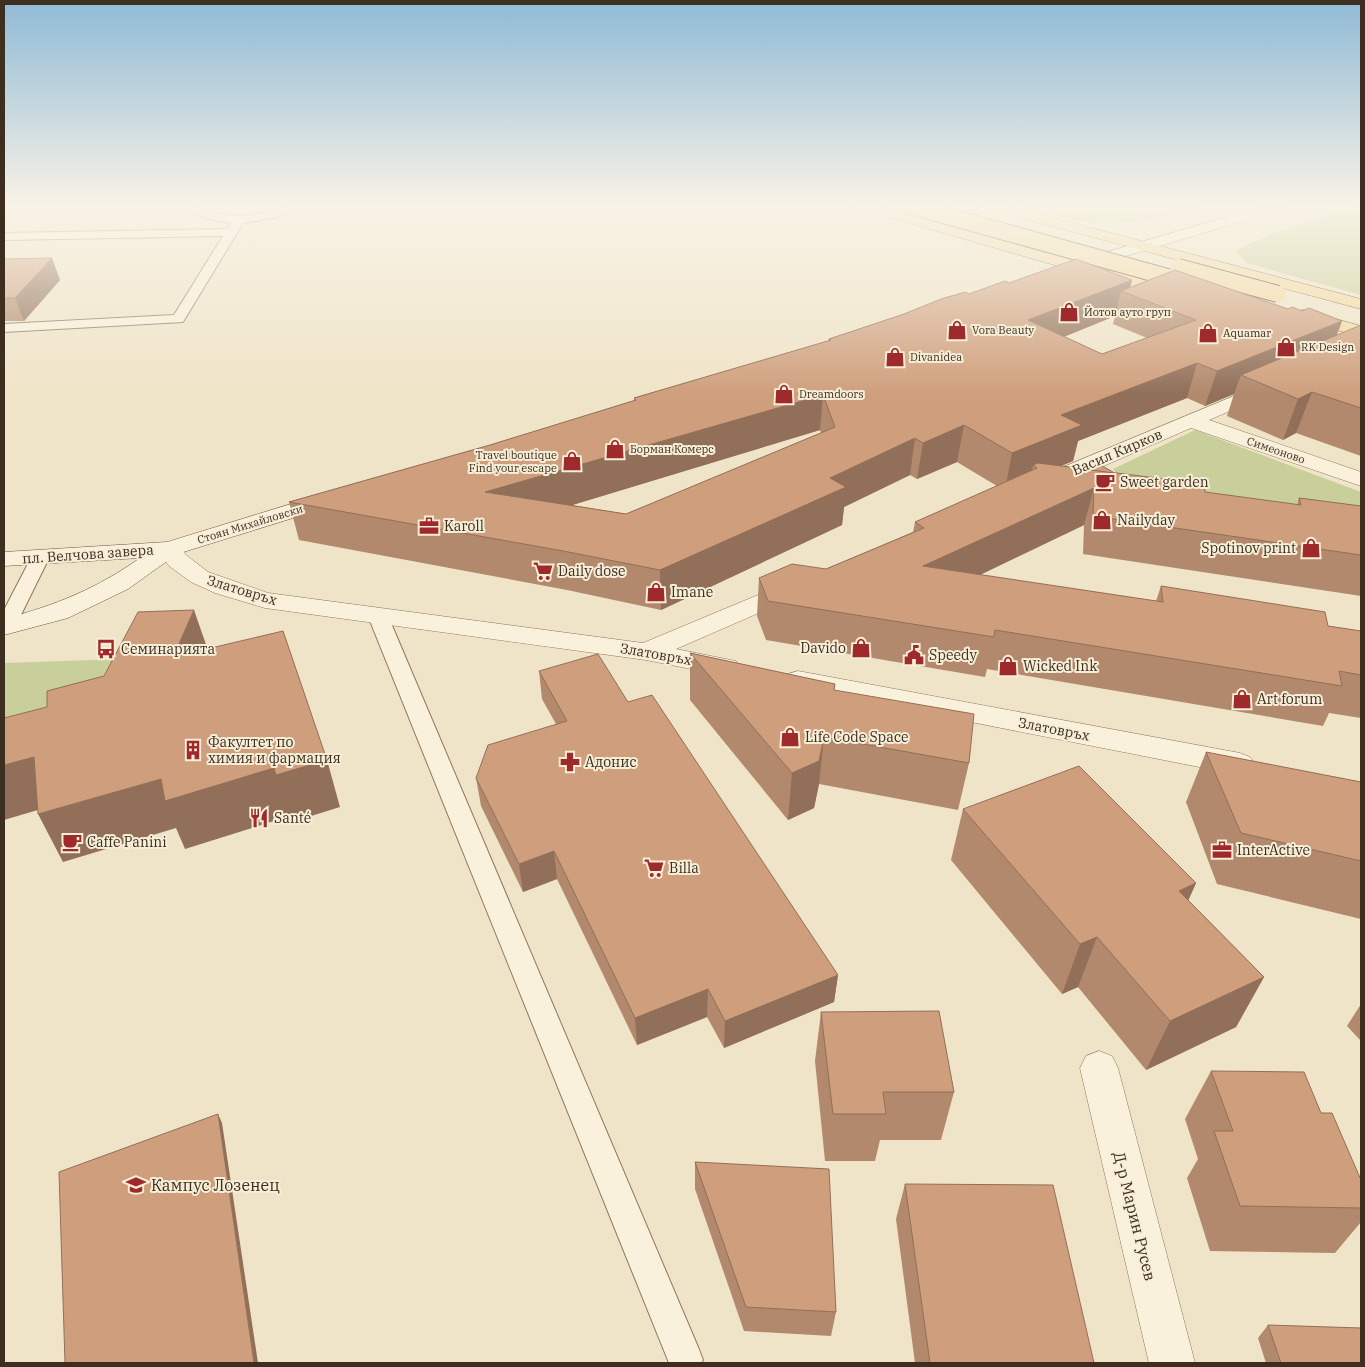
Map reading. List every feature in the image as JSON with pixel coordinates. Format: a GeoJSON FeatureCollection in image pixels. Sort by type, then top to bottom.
{"type":"FeatureCollection","features":[{"type":"Feature","properties":{"kind":"main road"},"geometry":{"type":"LineString","coordinates":[[1081,268],[1203,302]]}},
{"type":"Feature","properties":{"kind":"main road"},"geometry":{"type":"LineString","coordinates":[[1141,268],[1279,305],[1361,318]]}},
{"type":"Feature","properties":{"kind":"main road"},"geometry":{"type":"LineString","coordinates":[[1156,268],[1361,332]]}},
{"type":"Feature","properties":{"kind":"main road"},"geometry":{"type":"LineString","coordinates":[[1227,268],[1361,304]]}},
{"type":"Feature","properties":{"kind":"main road"},"geometry":{"type":"LineString","coordinates":[[1296,329],[1361,348]]}},
{"type":"Feature","properties":{"kind":"street"},"geometry":{"type":"LineString","coordinates":[[1047,274],[1069,268]]}},
{"type":"Feature","properties":{"kind":"street","name":"Васил Кирков"},"geometry":{"type":"LineString","coordinates":[[1065,496],[1025,491],[1279,384]]}},
{"type":"Feature","properties":{"kind":"street","name":"Симеоново"},"geometry":{"type":"LineString","coordinates":[[1191,421],[1361,479]]}},
{"type":"Feature","properties":{"kind":"street","name":"Стоян Михайловски"},"geometry":{"type":"LineString","coordinates":[[169,549],[343,495]]}},
{"type":"Feature","properties":{"kind":"street","name":"пл. Велчова завера"},"geometry":{"type":"LineString","coordinates":[[4,559],[169,549]]}},
{"type":"Feature","properties":{"kind":"street","name":"пл. Велчова завера"},"geometry":{"type":"LineString","coordinates":[[4,627],[59,612],[120,584],[169,549]]}},
{"type":"Feature","properties":{"kind":"street","name":"Златовръх"},"geometry":{"type":"LineString","coordinates":[[169,549],[179,564],[206,581],[256,598],[646,652],[1266,768]]}},
{"type":"Feature","properties":{"kind":"street"},"geometry":{"type":"LineString","coordinates":[[646,652],[808,583]]}},
{"type":"Feature","properties":{"kind":"street","name":"Д-р Марин Русев"},"geometry":{"type":"LineString","coordinates":[[1098,1068],[1172,1363]]}},
{"type":"Feature","properties":{"kind":"lane"},"geometry":{"type":"LineString","coordinates":[[4,328],[178,319],[210,268]]}},
{"type":"Feature","properties":{"kind":"lane"},"geometry":{"type":"LineString","coordinates":[[4,627],[40,558]]}},
{"type":"Feature","properties":{"kind":"lane"},"geometry":{"type":"LineString","coordinates":[[378,616],[685,1360]]}},
{"type":"Feature","properties":{"kind":"green space"},"geometry":{"type":"Polygon","coordinates":[[[1263,268],[1361,268],[1361,295],[1263,268]]]}},
{"type":"Feature","properties":{"kind":"green space"},"geometry":{"type":"Polygon","coordinates":[[[1195,430],[1361,492],[1361,529],[1133,500],[1113,469],[1195,430]]]}},
{"type":"Feature","properties":{"kind":"green space"},"geometry":{"type":"Polygon","coordinates":[[[156,658],[4,758],[4,663],[156,658]]]}},
{"type":"Feature","properties":{"kind":"building"},"geometry":{"type":"Polygon","coordinates":[[[4,268],[43,268],[15,298],[4,298],[4,268]]]}},
{"type":"Feature","properties":{"kind":"building"},"geometry":{"type":"Polygon","coordinates":[[[1051,268],[1099,268],[1132,280],[1028,320],[1102,354],[1196,320],[1121,291],[1175,270],[1288,309],[1292,307],[1302,311],[1309,308],[1342,321],[1217,371],[1197,363],[1061,415],[1082,425],[1012,453],[964,425],[923,443],[915,438],[830,478],[846,487],[660,570],[289,502],[490,445],[636,400],[634,398],[831,340],[829,339],[904,314],[941,299],[965,292],[969,294],[1005,281],[1009,283],[1051,268]],[[823,395],[485,492],[626,514],[835,427],[823,395]]]}},
{"type":"Feature","properties":{"kind":"building"},"geometry":{"type":"Polygon","coordinates":[[[1361,325],[1361,408],[1312,392],[1298,399],[1241,375],[1361,325]]]}},
{"type":"Feature","properties":{"kind":"building"},"geometry":{"type":"Polygon","coordinates":[[[1038,463],[1164,479],[1204,486],[1205,492],[1301,505],[1299,498],[1361,506],[1361,555],[1093,516],[1094,488],[923,566],[1163,602],[1161,586],[1325,612],[1328,626],[1361,631],[1361,675],[1339,671],[1342,686],[995,630],[994,637],[768,601],[759,578],[792,564],[826,569],[924,528],[915,522],[1037,468],[1033,465],[1038,463]]]}},
{"type":"Feature","properties":{"kind":"building"},"geometry":{"type":"Polygon","coordinates":[[[1097,463],[1113,472],[1114,473],[1084,469],[1097,463]]]}},
{"type":"Feature","properties":{"kind":"building"},"geometry":{"type":"Polygon","coordinates":[[[194,610],[173,657],[283,631],[327,760],[276,775],[274,768],[165,801],[161,779],[38,814],[34,757],[4,765],[4,718],[47,707],[47,691],[104,676],[138,612],[194,610]]]}},
{"type":"Feature","properties":{"kind":"building"},"geometry":{"type":"Polygon","coordinates":[[[690,653],[835,684],[834,690],[974,714],[969,763],[824,737],[819,761],[792,773],[690,653]]]}},
{"type":"Feature","properties":{"kind":"building"},"geometry":{"type":"Polygon","coordinates":[[[598,654],[628,702],[652,695],[838,975],[725,1021],[708,989],[635,1018],[554,851],[519,864],[476,778],[488,745],[567,721],[539,671],[598,654]]]}},
{"type":"Feature","properties":{"kind":"building"},"geometry":{"type":"Polygon","coordinates":[[[1206,752],[1361,782],[1361,861],[1241,833],[1206,752]]]}},
{"type":"Feature","properties":{"kind":"building"},"geometry":{"type":"Polygon","coordinates":[[[1079,766],[1196,883],[1179,891],[1264,977],[1170,1021],[1097,937],[1080,944],[963,809],[1079,766]]]}},
{"type":"Feature","properties":{"kind":"building"},"geometry":{"type":"Polygon","coordinates":[[[939,1011],[954,1092],[883,1092],[886,1114],[833,1114],[821,1012],[939,1011]]]}},
{"type":"Feature","properties":{"kind":"building"},"geometry":{"type":"Polygon","coordinates":[[[1211,1071],[1304,1072],[1321,1113],[1332,1113],[1361,1180],[1361,1208],[1240,1206],[1214,1131],[1233,1131],[1211,1071]]]}},
{"type":"Feature","properties":{"kind":"building"},"geometry":{"type":"Polygon","coordinates":[[[218,1114],[254,1363],[65,1363],[59,1172],[218,1114]]]}},
{"type":"Feature","properties":{"kind":"building"},"geometry":{"type":"Polygon","coordinates":[[[695,1162],[829,1169],[836,1312],[746,1307],[695,1162]]]}},
{"type":"Feature","properties":{"kind":"building"},"geometry":{"type":"Polygon","coordinates":[[[905,1184],[1053,1185],[1094,1363],[930,1363],[905,1184]]]}},
{"type":"Feature","properties":{"kind":"building"},"geometry":{"type":"Polygon","coordinates":[[[1268,1325],[1361,1328],[1361,1363],[1281,1363],[1268,1325]]]}},
{"type":"Feature","properties":{"kind":"place","name":"Йотов ауто груп"},"geometry":{"type":"Point","coordinates":[1069,312]}},
{"type":"Feature","properties":{"kind":"place","name":"Vora Beauty"},"geometry":{"type":"Point","coordinates":[957,330]}},
{"type":"Feature","properties":{"kind":"place","name":"Aquamar"},"geometry":{"type":"Point","coordinates":[1208,333]}},
{"type":"Feature","properties":{"kind":"place","name":"RK Design"},"geometry":{"type":"Point","coordinates":[1286,347]}},
{"type":"Feature","properties":{"kind":"place","name":"Divanidea"},"geometry":{"type":"Point","coordinates":[895,357]}},
{"type":"Feature","properties":{"kind":"place","name":"Dreamdoors"},"geometry":{"type":"Point","coordinates":[784,394]}},
{"type":"Feature","properties":{"kind":"place","name":"Борман Комерс"},"geometry":{"type":"Point","coordinates":[615,449]}},
{"type":"Feature","properties":{"kind":"place","name":"Travel boutique Find your escape"},"geometry":{"type":"Point","coordinates":[572,461]}},
{"type":"Feature","properties":{"kind":"place","name":"Sweet garden"},"geometry":{"type":"Point","coordinates":[1105,482]}},
{"type":"Feature","properties":{"kind":"place","name":"Nailyday"},"geometry":{"type":"Point","coordinates":[1102,520]}},
{"type":"Feature","properties":{"kind":"place","name":"Karoll"},"geometry":{"type":"Point","coordinates":[429,526]}},
{"type":"Feature","properties":{"kind":"place","name":"Spotinov print"},"geometry":{"type":"Point","coordinates":[1311,548]}},
{"type":"Feature","properties":{"kind":"place","name":"Daily dose"},"geometry":{"type":"Point","coordinates":[543,571]}},
{"type":"Feature","properties":{"kind":"place","name":"Imane"},"geometry":{"type":"Point","coordinates":[656,592]}},
{"type":"Feature","properties":{"kind":"place","name":"Davido"},"geometry":{"type":"Point","coordinates":[861,648]}},
{"type":"Feature","properties":{"kind":"place","name":"Семинарията"},"geometry":{"type":"Point","coordinates":[106,649]}},
{"type":"Feature","properties":{"kind":"place","name":"Speedy"},"geometry":{"type":"Point","coordinates":[914,655]}},
{"type":"Feature","properties":{"kind":"place","name":"Wicked Ink"},"geometry":{"type":"Point","coordinates":[1008,666]}},
{"type":"Feature","properties":{"kind":"place","name":"Art forum"},"geometry":{"type":"Point","coordinates":[1242,699]}},
{"type":"Feature","properties":{"kind":"place","name":"Life Code Space"},"geometry":{"type":"Point","coordinates":[790,737]}},
{"type":"Feature","properties":{"kind":"place","name":"Факултет по химия и фармация"},"geometry":{"type":"Point","coordinates":[193,750]}},
{"type":"Feature","properties":{"kind":"place","name":"Адонис"},"geometry":{"type":"Point","coordinates":[570,762]}},
{"type":"Feature","properties":{"kind":"place","name":"Santé"},"geometry":{"type":"Point","coordinates":[259,818]}},
{"type":"Feature","properties":{"kind":"place","name":"Caffe Panini"},"geometry":{"type":"Point","coordinates":[72,842]}},
{"type":"Feature","properties":{"kind":"place","name":"InterActive"},"geometry":{"type":"Point","coordinates":[1222,850]}},
{"type":"Feature","properties":{"kind":"place","name":"Billa"},"geometry":{"type":"Point","coordinates":[654,868]}},
{"type":"Feature","properties":{"kind":"place","name":"Кампус Лозенец"},"geometry":{"type":"Point","coordinates":[136,1185]}}]}
